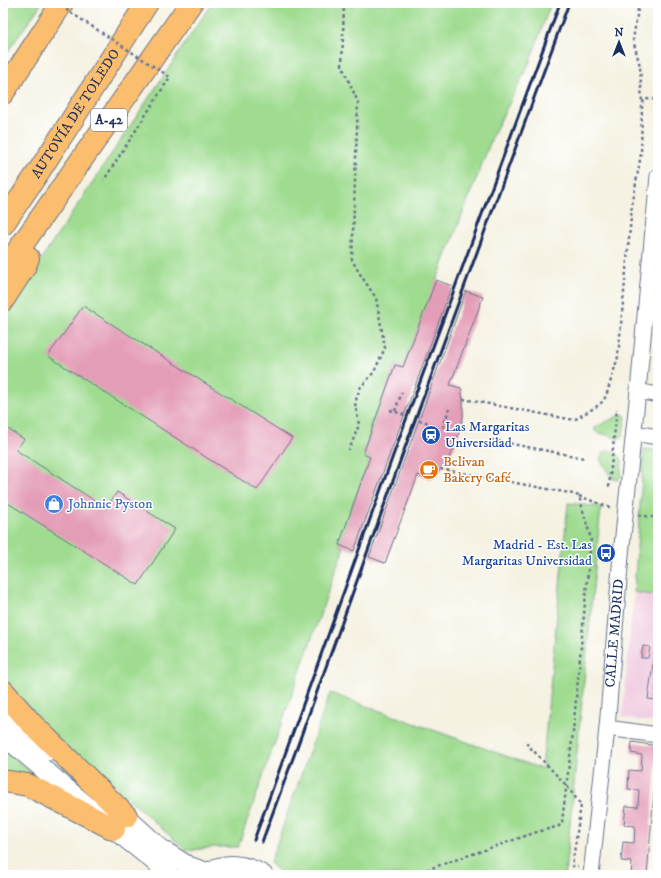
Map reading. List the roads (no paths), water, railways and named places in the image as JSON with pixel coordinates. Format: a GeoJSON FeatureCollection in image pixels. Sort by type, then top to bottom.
{"type":"FeatureCollection","features":[{"type":"Feature","properties":{"kind":"highway","name":"AUTOVÍA DE TOLEDO"},"geometry":{"type":"LineString","coordinates":[[3,224],[147,3]]}},
{"type":"Feature","properties":{"kind":"highway","name":"AUTOVÍA DE TOLEDO"},"geometry":{"type":"LineString","coordinates":[[3,272],[191,3]]}},
{"type":"Feature","properties":{"kind":"highway"},"geometry":{"type":"LineString","coordinates":[[3,70],[26,39],[57,7]]}},
{"type":"Feature","properties":{"kind":"highway"},"geometry":{"type":"LineString","coordinates":[[3,93],[57,7]]}},
{"type":"Feature","properties":{"kind":"highway"},"geometry":{"type":"LineString","coordinates":[[3,300],[25,266],[44,213]]}},
{"type":"Feature","properties":{"kind":"highway"},"geometry":{"type":"LineString","coordinates":[[3,691],[120,822]]}},
{"type":"Feature","properties":{"kind":"highway"},"geometry":{"type":"LineString","coordinates":[[3,781],[28,785],[120,822]]}},
{"type":"Feature","properties":{"kind":"street","name":"CALLE MADRID"},"geometry":{"type":"LineString","coordinates":[[592,871],[607,728],[658,176]]}},
{"type":"Feature","properties":{"kind":"street"},"geometry":{"type":"LineString","coordinates":[[638,391],[658,395]]}},
{"type":"Feature","properties":{"kind":"street"},"geometry":{"type":"LineString","coordinates":[[634,433],[658,437]]}},
{"type":"Feature","properties":{"kind":"street"},"geometry":{"type":"LineString","coordinates":[[3,713],[120,822],[153,860],[169,875]]}},
{"type":"Feature","properties":{"kind":"street"},"geometry":{"type":"LineString","coordinates":[[607,728],[658,735]]}},
{"type":"Feature","properties":{"kind":"street"},"geometry":{"type":"LineString","coordinates":[[3,735],[120,822],[188,866],[207,874],[222,867],[238,865],[253,869],[263,875]]}},
{"type":"Feature","properties":{"kind":"railway"},"geometry":{"type":"LineString","coordinates":[[254,840],[403,428],[560,3]]}},
{"type":"Feature","properties":{"kind":"railway"},"geometry":{"type":"LineString","coordinates":[[262,842],[411,431],[569,3]]}},
{"type":"Feature","properties":{"kind":"place","name":"Las Margaritas Universidad"},"geometry":{"type":"Point","coordinates":[431,435]}},
{"type":"Feature","properties":{"kind":"place","name":"Belivan Bakery Café"},"geometry":{"type":"Point","coordinates":[429,470]}},
{"type":"Feature","properties":{"kind":"place","name":"Johnnie Pyston"},"geometry":{"type":"Point","coordinates":[54,504]}},
{"type":"Feature","properties":{"kind":"place","name":"Madrid - Est. Las Margaritas Universidad"},"geometry":{"type":"Point","coordinates":[606,553]}}]}
